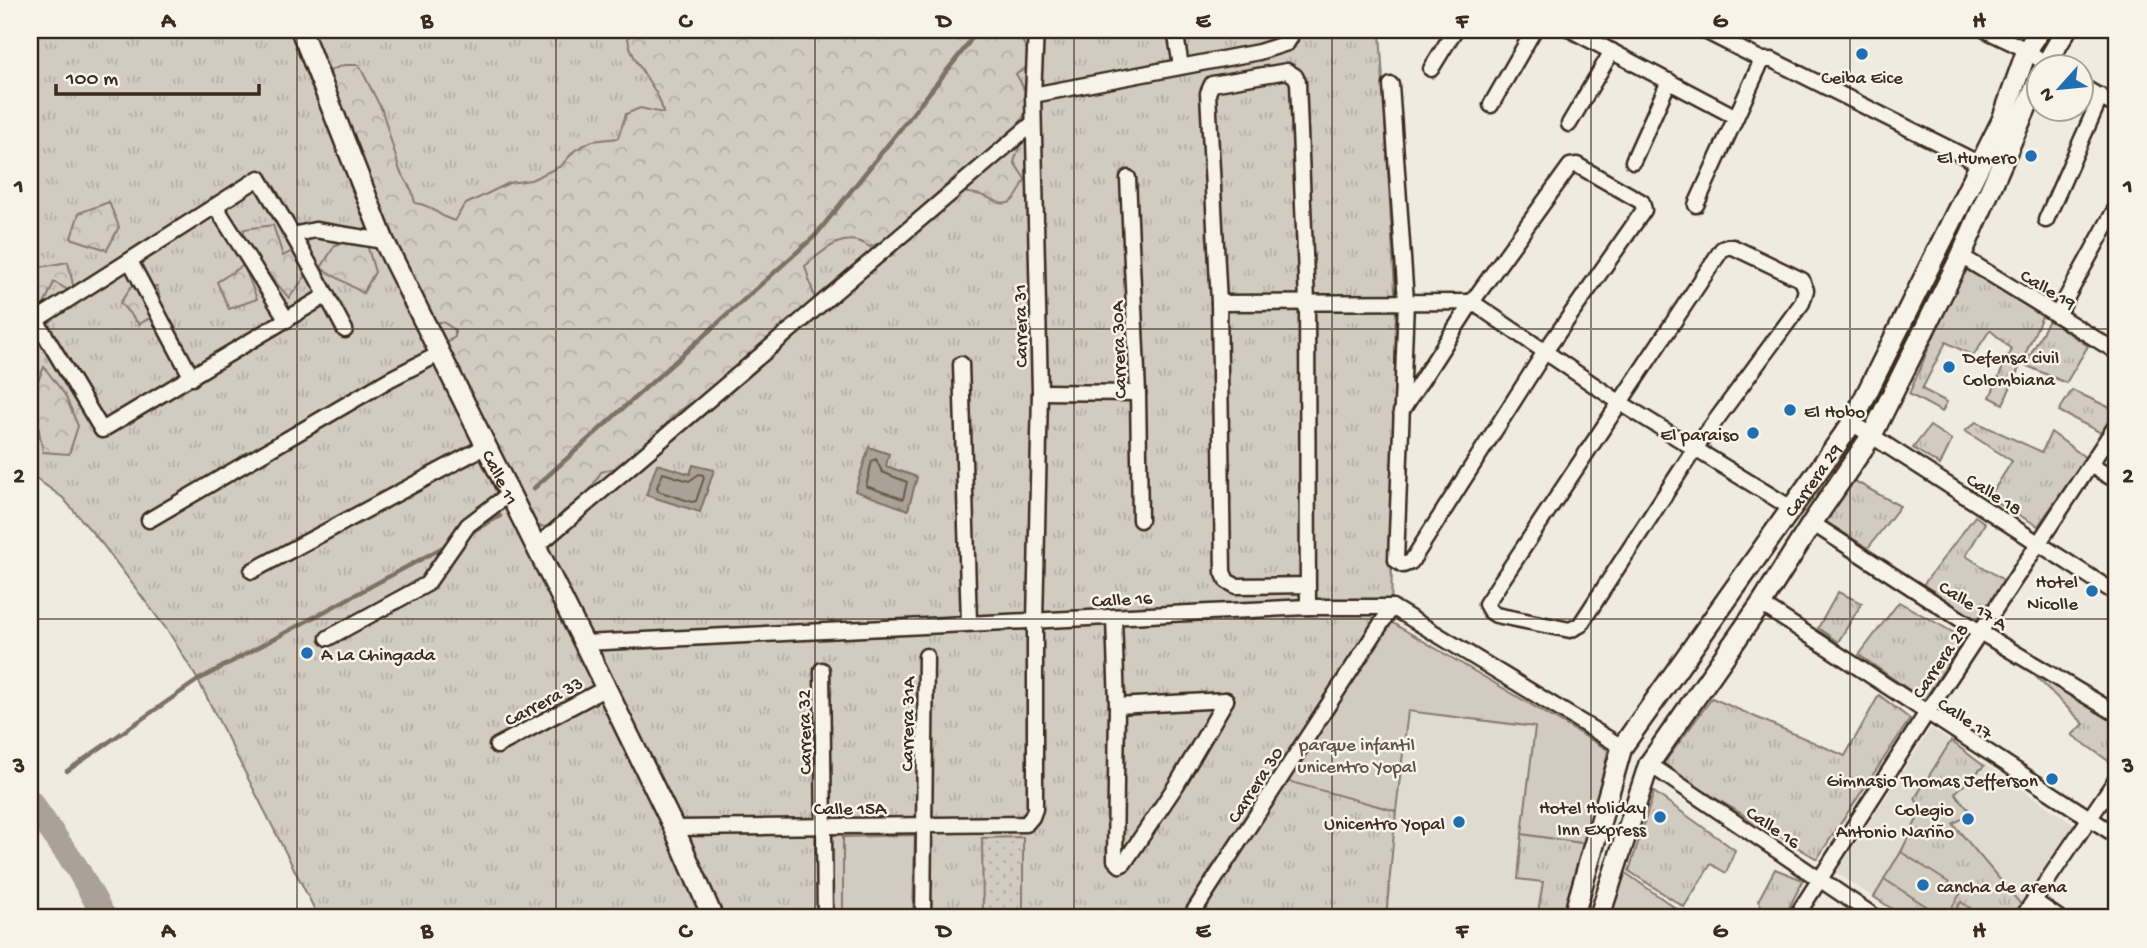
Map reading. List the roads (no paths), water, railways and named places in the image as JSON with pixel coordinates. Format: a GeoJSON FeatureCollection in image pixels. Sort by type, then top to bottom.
{"type":"FeatureCollection","features":[{"type":"Feature","properties":{"kind":"main road","name":"Calle 11"},"geometry":{"type":"LineString","coordinates":[[301,30],[384,241],[606,688],[674,828],[713,918]]}},
{"type":"Feature","properties":{"kind":"main road","name":"Carrera 29"},"geometry":{"type":"LineString","coordinates":[[1573,918],[1622,747],[1852,423],[2002,120],[2027,50],[2039,30]]}},
{"type":"Feature","properties":{"kind":"main road","name":"Carrera 29"},"geometry":{"type":"LineString","coordinates":[[2054,52],[2066,30]]}},
{"type":"Feature","properties":{"kind":"main road","name":"Carrera 29"},"geometry":{"type":"LineString","coordinates":[[1600,918],[1649,764],[1760,604],[1872,435],[1961,256],[2024,115]]}},
{"type":"Feature","properties":{"kind":"street","name":"Carrera 31"},"geometry":{"type":"LineString","coordinates":[[1026,824],[1035,809],[1035,622],[1040,392],[1032,95],[1036,30]]}},
{"type":"Feature","properties":{"kind":"street"},"geometry":{"type":"LineString","coordinates":[[1175,30],[1181,66]]}},
{"type":"Feature","properties":{"kind":"street"},"geometry":{"type":"LineString","coordinates":[[1032,95],[1259,52],[1287,43],[1290,30]]}},
{"type":"Feature","properties":{"kind":"street"},"geometry":{"type":"LineString","coordinates":[[1430,69],[1455,30]]}},
{"type":"Feature","properties":{"kind":"street"},"geometry":{"type":"LineString","coordinates":[[1491,106],[1534,30]]}},
{"type":"Feature","properties":{"kind":"street"},"geometry":{"type":"LineString","coordinates":[[1571,30],[1736,117]]}},
{"type":"Feature","properties":{"kind":"street"},"geometry":{"type":"LineString","coordinates":[[1703,30],[1762,60],[1772,61],[1980,164]]}},
{"type":"Feature","properties":{"kind":"street"},"geometry":{"type":"LineString","coordinates":[[1985,30],[2027,50]]}},
{"type":"Feature","properties":{"kind":"street"},"geometry":{"type":"LineString","coordinates":[[1569,124],[1612,51]]}},
{"type":"Feature","properties":{"kind":"street"},"geometry":{"type":"LineString","coordinates":[[1696,205],[1762,60]]}},
{"type":"Feature","properties":{"kind":"street"},"geometry":{"type":"LineString","coordinates":[[1308,586],[1236,586],[1227,581],[1223,572],[1219,303],[1208,93],[1212,84],[1287,71],[1295,76],[1298,82],[1307,302],[1308,586],[1308,607]]}},
{"type":"Feature","properties":{"kind":"street"},"geometry":{"type":"LineString","coordinates":[[1633,160],[1669,81]]}},
{"type":"Feature","properties":{"kind":"street"},"geometry":{"type":"LineString","coordinates":[[1391,85],[1406,301],[1401,412],[1396,560],[1403,565],[1411,562],[1546,350],[1644,210],[1642,202],[1577,165],[1570,166],[1472,302],[1401,412]]}},
{"type":"Feature","properties":{"kind":"street"},"geometry":{"type":"LineString","coordinates":[[2094,92],[2117,107]]}},
{"type":"Feature","properties":{"kind":"street"},"geometry":{"type":"LineString","coordinates":[[2046,220],[2101,96]]}},
{"type":"Feature","properties":{"kind":"street"},"geometry":{"type":"LineString","coordinates":[[536,547],[1033,124]]}},
{"type":"Feature","properties":{"kind":"street"},"geometry":{"type":"LineString","coordinates":[[327,295],[102,430],[36,320],[259,178],[327,295],[345,330]]}},
{"type":"Feature","properties":{"kind":"street","name":"Carrera 30A"},"geometry":{"type":"LineString","coordinates":[[1128,178],[1138,393],[1140,520]]}},
{"type":"Feature","properties":{"kind":"street"},"geometry":{"type":"LineString","coordinates":[[2057,315],[2117,206]]}},
{"type":"Feature","properties":{"kind":"street"},"geometry":{"type":"LineString","coordinates":[[216,207],[287,320]]}},
{"type":"Feature","properties":{"kind":"street"},"geometry":{"type":"LineString","coordinates":[[293,235],[315,230],[384,241]]}},
{"type":"Feature","properties":{"kind":"street"},"geometry":{"type":"LineString","coordinates":[[1733,247],[1802,280],[1806,290],[1802,303],[1694,450],[1580,625],[1570,630],[1496,615],[1490,611],[1486,604],[1619,401],[1721,249],[1733,247]]}},
{"type":"Feature","properties":{"kind":"street","name":"Calle 19"},"geometry":{"type":"LineString","coordinates":[[1961,256],[2117,352]]}},
{"type":"Feature","properties":{"kind":"street"},"geometry":{"type":"LineString","coordinates":[[130,261],[192,378]]}},
{"type":"Feature","properties":{"kind":"street"},"geometry":{"type":"LineString","coordinates":[[1219,303],[1472,302],[1694,450],[1791,508]]}},
{"type":"Feature","properties":{"kind":"street"},"geometry":{"type":"LineString","coordinates":[[149,520],[390,379],[439,354]]}},
{"type":"Feature","properties":{"kind":"street"},"geometry":{"type":"LineString","coordinates":[[961,365],[969,622]]}},
{"type":"Feature","properties":{"kind":"street"},"geometry":{"type":"LineString","coordinates":[[1040,392],[1138,393]]}},
{"type":"Feature","properties":{"kind":"street","name":"Calle 18"},"geometry":{"type":"LineString","coordinates":[[1852,423],[2117,594]]}},
{"type":"Feature","properties":{"kind":"street","name":"Carrera 28"},"geometry":{"type":"LineString","coordinates":[[1795,918],[2117,424]]}},
{"type":"Feature","properties":{"kind":"street"},"geometry":{"type":"LineString","coordinates":[[252,571],[485,446]]}},
{"type":"Feature","properties":{"kind":"street"},"geometry":{"type":"LineString","coordinates":[[2090,465],[2117,481]]}},
{"type":"Feature","properties":{"kind":"street"},"geometry":{"type":"LineString","coordinates":[[328,638],[427,584],[468,525],[509,494]]}},
{"type":"Feature","properties":{"kind":"street","name":"Calle 17 A"},"geometry":{"type":"LineString","coordinates":[[1812,523],[1980,632],[2117,714]]}},
{"type":"Feature","properties":{"kind":"street","name":"Calle 17"},"geometry":{"type":"LineString","coordinates":[[1760,604],[2117,836]]}},
{"type":"Feature","properties":{"kind":"street","name":"Calle 16"},"geometry":{"type":"LineString","coordinates":[[584,643],[969,622],[1035,622],[1308,607],[1392,607]]}},
{"type":"Feature","properties":{"kind":"street"},"geometry":{"type":"LineString","coordinates":[[1392,607],[1622,747]]}},
{"type":"Feature","properties":{"kind":"street","name":"Carrera 30"},"geometry":{"type":"LineString","coordinates":[[1195,914],[1392,607]]}},
{"type":"Feature","properties":{"kind":"street"},"geometry":{"type":"LineString","coordinates":[[1114,618],[1117,706],[1115,860],[1120,865],[1124,863],[1177,784],[1226,700],[1117,706]]}},
{"type":"Feature","properties":{"kind":"street","name":"Carrera 31A"},"geometry":{"type":"LineString","coordinates":[[923,918],[926,656]]}},
{"type":"Feature","properties":{"kind":"street","name":"Carrera 32"},"geometry":{"type":"LineString","coordinates":[[822,670],[824,918]]}},
{"type":"Feature","properties":{"kind":"street","name":"Carrera 33"},"geometry":{"type":"LineString","coordinates":[[497,746],[606,688]]}},
{"type":"Feature","properties":{"kind":"street","name":"Calle 16"},"geometry":{"type":"LineString","coordinates":[[1649,764],[1877,918]]}},
{"type":"Feature","properties":{"kind":"street"},"geometry":{"type":"LineString","coordinates":[[2022,918],[2117,778]]}},
{"type":"Feature","properties":{"kind":"street","name":"Calle 15A"},"geometry":{"type":"LineString","coordinates":[[674,828],[1026,824]]}},
{"type":"Feature","properties":{"kind":"street"},"geometry":{"type":"LineString","coordinates":[[2034,901],[2059,918]]}},
{"type":"Feature","properties":{"kind":"water"},"geometry":{"type":"Polygon","coordinates":[[[869,447],[889,454],[886,466],[917,477],[908,510],[855,491],[869,447]]]}},
{"type":"Feature","properties":{"kind":"water"},"geometry":{"type":"Polygon","coordinates":[[[657,464],[690,474],[693,465],[714,470],[700,512],[646,495],[657,464]]]}},
{"type":"Feature","properties":{"kind":"waterway"},"geometry":{"type":"LineString","coordinates":[[533,489],[815,236],[977,30]]}},
{"type":"Feature","properties":{"kind":"waterway"},"geometry":{"type":"LineString","coordinates":[[467,534],[500,516]]}},
{"type":"Feature","properties":{"kind":"waterway"},"geometry":{"type":"LineString","coordinates":[[67,771],[198,680],[447,545]]}},
{"type":"Feature","properties":{"kind":"waterway"},"geometry":{"type":"LineString","coordinates":[[30,801],[77,868],[105,918]]}},
{"type":"Feature","properties":{"kind":"place","name":"Ceiba Eice"},"geometry":{"type":"Point","coordinates":[1862,54]}},
{"type":"Feature","properties":{"kind":"place","name":"El Humero"},"geometry":{"type":"Point","coordinates":[2031,156]}},
{"type":"Feature","properties":{"kind":"place","name":"Defensa civil Colombiana"},"geometry":{"type":"Point","coordinates":[1949,367]}},
{"type":"Feature","properties":{"kind":"place","name":"El Hobo"},"geometry":{"type":"Point","coordinates":[1790,410]}},
{"type":"Feature","properties":{"kind":"place","name":"El paraiso"},"geometry":{"type":"Point","coordinates":[1753,433]}},
{"type":"Feature","properties":{"kind":"place","name":"Hotel Nicolle"},"geometry":{"type":"Point","coordinates":[2092,591]}},
{"type":"Feature","properties":{"kind":"place","name":"A La Chingada"},"geometry":{"type":"Point","coordinates":[307,653]}},
{"type":"Feature","properties":{"kind":"place","name":"Gimnasio Thomas Jefferson"},"geometry":{"type":"Point","coordinates":[2052,779]}},
{"type":"Feature","properties":{"kind":"place","name":"Hotel Holiday Inn Express"},"geometry":{"type":"Point","coordinates":[1660,817]}},
{"type":"Feature","properties":{"kind":"place","name":"Colegio Antonio Nariño"},"geometry":{"type":"Point","coordinates":[1968,819]}},
{"type":"Feature","properties":{"kind":"place","name":"Unicentro Yopal"},"geometry":{"type":"Point","coordinates":[1459,822]}},
{"type":"Feature","properties":{"kind":"place","name":"cancha de arena"},"geometry":{"type":"Point","coordinates":[1923,885]}},
{"type":"Feature","properties":{"kind":"park label","name":"parque infantil unicentro Yopal"},"geometry":{"type":"Point","coordinates":[1357,754]}}]}
